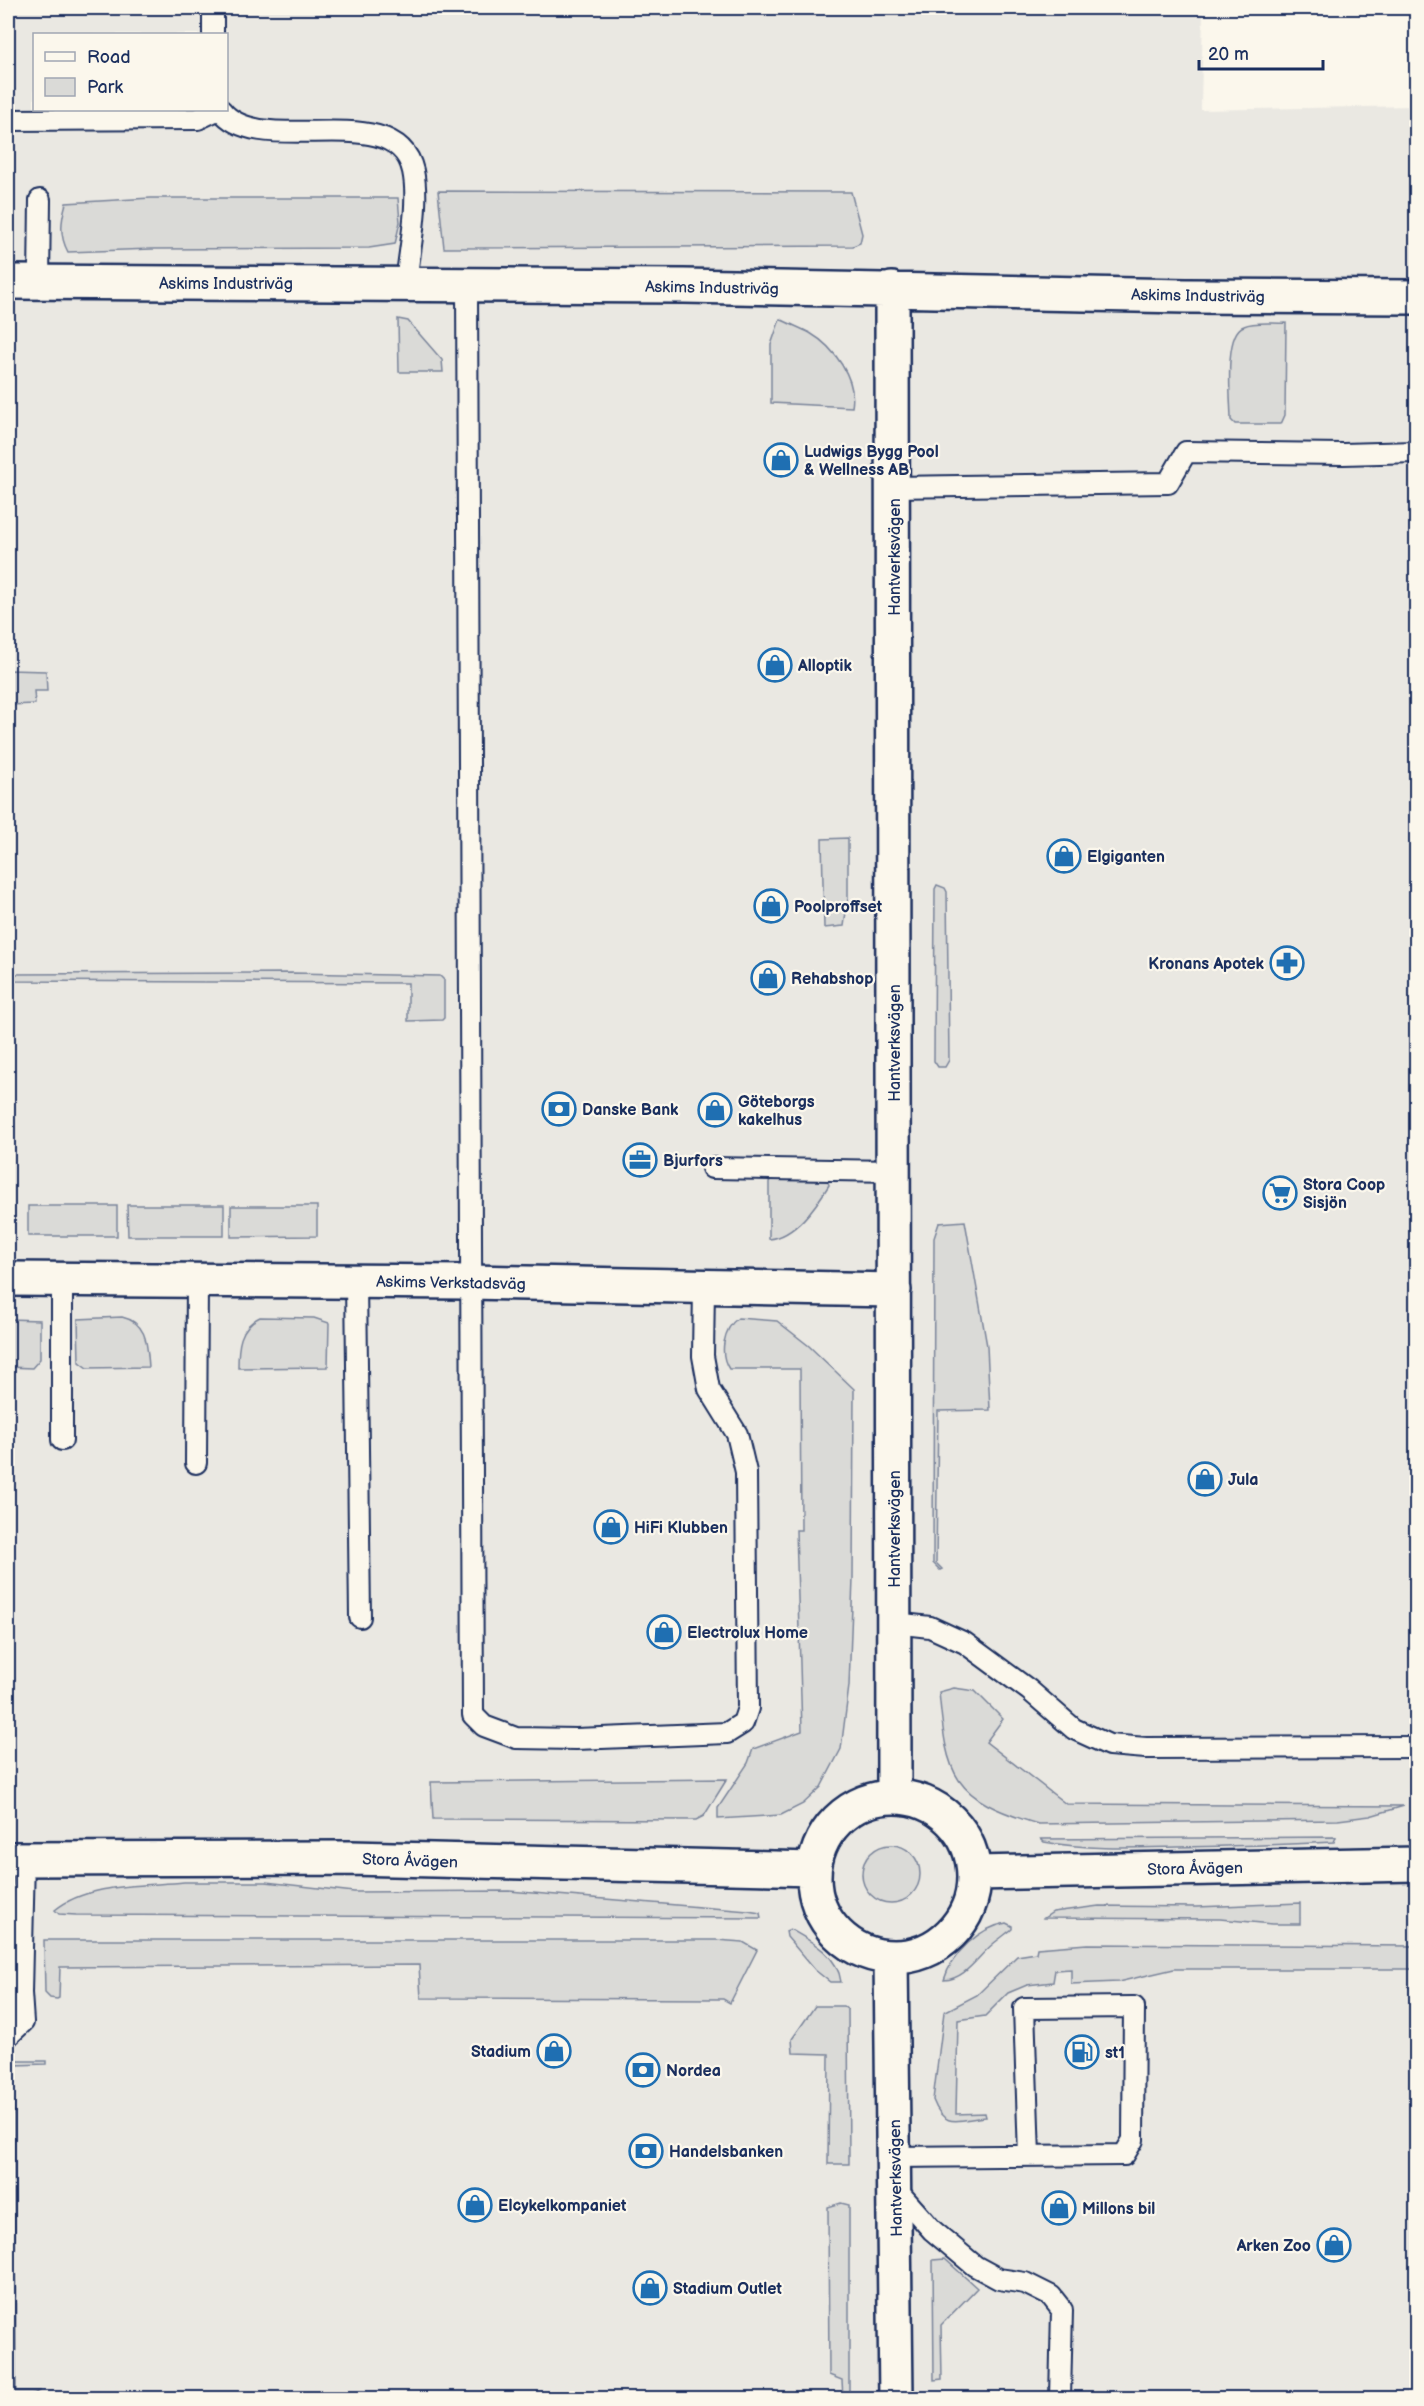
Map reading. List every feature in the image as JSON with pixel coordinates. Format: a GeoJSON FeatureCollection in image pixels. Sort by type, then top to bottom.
{"type":"FeatureCollection","features":[{"type":"Feature","properties":{"kind":"street","name":"Askims Industriväg"},"geometry":{"type":"LineString","coordinates":[[23,282],[892,289],[1186,296],[1416,297]]}},
{"type":"Feature","properties":{"kind":"street","name":"Hantverksvägen"},"geometry":{"type":"LineString","coordinates":[[892,289],[894,1796]]}},
{"type":"Feature","properties":{"kind":"street","name":"Askims Verkstadsväg"},"geometry":{"type":"LineString","coordinates":[[8,1279],[470,1282],[894,1290]]}},
{"type":"Feature","properties":{"kind":"street"},"geometry":{"type":"LineString","coordinates":[[894,1796],[918,1800],[940,1811],[958,1828],[970,1849],[975,1873],[972,1899],[954,1930],[941,1942],[918,1954],[891,1958],[866,1953],[843,1940],[825,1920],[815,1896],[813,1869],[819,1846],[831,1826],[849,1810],[870,1800],[894,1796]]}},
{"type":"Feature","properties":{"kind":"street","name":"Stora Åvägen"},"geometry":{"type":"LineString","coordinates":[[16,1858],[351,1858],[813,1869]]}},
{"type":"Feature","properties":{"kind":"street","name":"Stora Åvägen"},"geometry":{"type":"LineString","coordinates":[[975,1873],[1416,1864]]}},
{"type":"Feature","properties":{"kind":"street","name":"Hantverksvägen"},"geometry":{"type":"LineString","coordinates":[[891,1958],[896,2398]]}},
{"type":"Feature","properties":{"kind":"lane"},"geometry":{"type":"LineString","coordinates":[[213,8],[213,33]]}},
{"type":"Feature","properties":{"kind":"lane"},"geometry":{"type":"LineString","coordinates":[[8,120],[198,119],[217,111]]}},
{"type":"Feature","properties":{"kind":"lane"},"geometry":{"type":"LineString","coordinates":[[220,111],[242,127],[271,131],[335,131],[381,137],[398,146],[412,168],[416,191],[406,285]]}},
{"type":"Feature","properties":{"kind":"lane"},"geometry":{"type":"LineString","coordinates":[[23,282],[40,201]]}},
{"type":"Feature","properties":{"kind":"lane"},"geometry":{"type":"LineString","coordinates":[[467,286],[473,1715],[484,1726],[516,1738],[576,1739],[727,1733],[743,1723],[748,1708],[746,1472],[737,1434],[709,1389],[703,1356],[704,1286]]}},
{"type":"Feature","properties":{"kind":"lane"},"geometry":{"type":"LineString","coordinates":[[894,487],[1168,483],[1186,452],[1343,454],[1416,452]]}},
{"type":"Feature","properties":{"kind":"lane"},"geometry":{"type":"LineString","coordinates":[[712,1168],[894,1171]]}},
{"type":"Feature","properties":{"kind":"lane"},"geometry":{"type":"LineString","coordinates":[[62,1280],[62,1440]]}},
{"type":"Feature","properties":{"kind":"lane"},"geometry":{"type":"LineString","coordinates":[[196,1463],[197,1281]]}},
{"type":"Feature","properties":{"kind":"lane"},"geometry":{"type":"LineString","coordinates":[[356,1281],[360,1617]]}},
{"type":"Feature","properties":{"kind":"lane"},"geometry":{"type":"LineString","coordinates":[[894,1623],[930,1627],[964,1643],[1029,1690],[1074,1728],[1109,1745],[1146,1748],[1416,1747]]}},
{"type":"Feature","properties":{"kind":"lane"},"geometry":{"type":"LineString","coordinates":[[8,2036],[23,2022],[21,1993],[24,1931],[16,1858]]}},
{"type":"Feature","properties":{"kind":"lane"},"geometry":{"type":"LineString","coordinates":[[1029,2156],[1024,2008],[1134,2007],[1133,2140],[1124,2155],[1029,2156],[895,2173],[932,2230],[975,2266],[999,2278],[1025,2283],[1051,2296],[1057,2303],[1062,2310],[1060,2398]]}},
{"type":"Feature","properties":{"kind":"shaded area"},"geometry":{"type":"Polygon","coordinates":[[[8,8],[1203,8],[1201,110],[1416,106],[1416,2398],[8,2398],[8,8]]]}},
{"type":"Feature","properties":{"kind":"green space"},"geometry":{"type":"Polygon","coordinates":[[[438,191],[851,192],[862,234],[860,243],[853,246],[444,248],[438,191]]]}},
{"type":"Feature","properties":{"kind":"green space"},"geometry":{"type":"Polygon","coordinates":[[[151,198],[398,198],[400,222],[395,244],[369,248],[152,249],[68,252],[63,240],[62,228],[66,203],[151,198]]]}},
{"type":"Feature","properties":{"kind":"green space"},"geometry":{"type":"Polygon","coordinates":[[[398,319],[408,321],[442,360],[443,372],[399,372],[398,319]]]}},
{"type":"Feature","properties":{"kind":"green space"},"geometry":{"type":"Polygon","coordinates":[[[780,319],[810,333],[835,355],[851,386],[852,407],[771,403],[771,345],[780,319]]]}},
{"type":"Feature","properties":{"kind":"green space"},"geometry":{"type":"Polygon","coordinates":[[[1286,323],[1285,415],[1281,424],[1235,424],[1231,420],[1230,368],[1233,341],[1237,331],[1244,326],[1254,324],[1286,323]]]}},
{"type":"Feature","properties":{"kind":"green space"},"geometry":{"type":"Polygon","coordinates":[[[8,670],[46,671],[47,691],[34,691],[35,704],[8,705],[8,670]]]}},
{"type":"Feature","properties":{"kind":"green space"},"geometry":{"type":"Polygon","coordinates":[[[848,838],[848,898],[844,926],[824,928],[822,839],[848,838]]]}},
{"type":"Feature","properties":{"kind":"green space"},"geometry":{"type":"Polygon","coordinates":[[[937,885],[945,888],[947,892],[949,1060],[945,1067],[938,1067],[934,1061],[935,889],[937,885]]]}},
{"type":"Feature","properties":{"kind":"green space"},"geometry":{"type":"Polygon","coordinates":[[[293,973],[440,976],[444,980],[444,1018],[442,1020],[408,1021],[408,983],[8,981],[8,974],[293,973]]]}},
{"type":"Feature","properties":{"kind":"green space"},"geometry":{"type":"Polygon","coordinates":[[[771,1179],[827,1179],[829,1185],[811,1211],[796,1227],[779,1237],[769,1239],[769,1182],[771,1179]]]}},
{"type":"Feature","properties":{"kind":"green space"},"geometry":{"type":"Polygon","coordinates":[[[127,1205],[224,1205],[224,1236],[128,1236],[127,1205]]]}},
{"type":"Feature","properties":{"kind":"green space"},"geometry":{"type":"Polygon","coordinates":[[[28,1206],[117,1206],[117,1236],[28,1236],[28,1206]]]}},
{"type":"Feature","properties":{"kind":"green space"},"geometry":{"type":"Polygon","coordinates":[[[231,1206],[317,1206],[317,1236],[231,1237],[231,1206]]]}},
{"type":"Feature","properties":{"kind":"green space"},"geometry":{"type":"Polygon","coordinates":[[[965,1221],[987,1346],[990,1410],[938,1411],[936,1563],[942,1569],[940,1570],[933,1563],[934,1238],[939,1223],[965,1221]]]}},
{"type":"Feature","properties":{"kind":"green space"},"geometry":{"type":"Polygon","coordinates":[[[122,1317],[137,1324],[141,1330],[146,1343],[149,1367],[87,1368],[79,1362],[78,1319],[122,1317]]]}},
{"type":"Feature","properties":{"kind":"green space"},"geometry":{"type":"Polygon","coordinates":[[[260,1317],[314,1318],[329,1323],[328,1367],[238,1368],[241,1338],[248,1326],[260,1317]]]}},
{"type":"Feature","properties":{"kind":"green space"},"geometry":{"type":"Polygon","coordinates":[[[738,1318],[777,1321],[809,1346],[854,1389],[853,1579],[849,1686],[841,1749],[821,1787],[803,1804],[781,1815],[718,1819],[718,1808],[748,1763],[753,1749],[802,1731],[796,1530],[801,1530],[800,1369],[729,1369],[724,1356],[724,1342],[729,1328],[738,1318]]]}},
{"type":"Feature","properties":{"kind":"green space"},"geometry":{"type":"Polygon","coordinates":[[[8,1319],[40,1320],[40,1359],[32,1368],[8,1367],[8,1319]]]}},
{"type":"Feature","properties":{"kind":"green space"},"geometry":{"type":"Polygon","coordinates":[[[954,1688],[975,1691],[1003,1719],[986,1742],[1066,1804],[1404,1806],[1370,1816],[1338,1820],[1038,1824],[987,1804],[971,1793],[959,1780],[951,1765],[946,1745],[939,1692],[954,1688]]]}},
{"type":"Feature","properties":{"kind":"green space"},"geometry":{"type":"Polygon","coordinates":[[[727,1779],[704,1816],[696,1820],[433,1819],[431,1782],[727,1779]]]}},
{"type":"Feature","properties":{"kind":"green space"},"geometry":{"type":"Polygon","coordinates":[[[1336,1837],[1334,1842],[1128,1848],[1078,1846],[1044,1842],[1041,1839],[1336,1837]]]}},
{"type":"Feature","properties":{"kind":"green space"},"geometry":{"type":"Polygon","coordinates":[[[885,1845],[897,1845],[912,1853],[920,1868],[920,1880],[912,1895],[897,1903],[885,1903],[870,1895],[862,1880],[862,1868],[870,1853],[885,1845]]]}},
{"type":"Feature","properties":{"kind":"green space"},"geometry":{"type":"Polygon","coordinates":[[[184,1882],[266,1882],[354,1892],[509,1891],[748,1911],[760,1913],[761,1918],[76,1915],[59,1914],[55,1910],[68,1901],[99,1890],[184,1882]]]}},
{"type":"Feature","properties":{"kind":"green space"},"geometry":{"type":"Polygon","coordinates":[[[1300,1903],[1300,1924],[1220,1919],[1044,1918],[1053,1912],[1099,1906],[1196,1907],[1300,1903]]]}},
{"type":"Feature","properties":{"kind":"green space"},"geometry":{"type":"Polygon","coordinates":[[[1006,1923],[1012,1926],[1012,1929],[987,1949],[965,1972],[952,1979],[944,1980],[953,1960],[968,1943],[986,1930],[1006,1923]]]}},
{"type":"Feature","properties":{"kind":"green space"},"geometry":{"type":"Polygon","coordinates":[[[790,1929],[815,1944],[829,1957],[839,1972],[841,1982],[830,1982],[815,1970],[787,1937],[786,1931],[790,1929]]]}},
{"type":"Feature","properties":{"kind":"green space"},"geometry":{"type":"Polygon","coordinates":[[[44,1940],[716,1940],[743,1942],[757,1950],[730,2003],[723,1999],[421,1998],[419,1965],[60,1967],[59,1998],[57,1999],[50,1998],[45,1993],[44,1940]]]}},
{"type":"Feature","properties":{"kind":"green space"},"geometry":{"type":"Polygon","coordinates":[[[1087,1944],[1416,1946],[1416,1969],[1174,1969],[1118,1982],[1071,1984],[1071,1969],[1055,1970],[1053,1982],[1027,1985],[1008,1993],[985,2016],[958,2020],[956,2114],[985,2113],[986,2117],[954,2121],[943,2116],[933,2100],[944,2012],[977,1995],[1017,1956],[1036,1953],[1037,1948],[1087,1944]]]}},
{"type":"Feature","properties":{"kind":"green space"},"geometry":{"type":"Polygon","coordinates":[[[815,2006],[843,2006],[848,2010],[849,2164],[828,2164],[829,2054],[793,2053],[792,2039],[815,2006]]]}},
{"type":"Feature","properties":{"kind":"green space"},"geometry":{"type":"Polygon","coordinates":[[[12,2061],[46,2061],[46,2064],[14,2065],[16,2391],[39,2391],[24,2396],[8,2394],[8,2071],[12,2061]]]}},
{"type":"Feature","properties":{"kind":"green space"},"geometry":{"type":"Polygon","coordinates":[[[841,2203],[849,2205],[849,2398],[843,2398],[842,2380],[829,2375],[828,2207],[841,2203]]]}},
{"type":"Feature","properties":{"kind":"green space"},"geometry":{"type":"Polygon","coordinates":[[[945,2259],[977,2288],[941,2325],[942,2379],[934,2380],[933,2260],[945,2259]]]}},
{"type":"Feature","properties":{"kind":"place","name":"Ludwigs Bygg Pool & Wellness AB"},"geometry":{"type":"Point","coordinates":[781,460]}},
{"type":"Feature","properties":{"kind":"place","name":"Alloptik"},"geometry":{"type":"Point","coordinates":[775,665]}},
{"type":"Feature","properties":{"kind":"place","name":"Elgiganten"},"geometry":{"type":"Point","coordinates":[1064,856]}},
{"type":"Feature","properties":{"kind":"place","name":"Poolproffset"},"geometry":{"type":"Point","coordinates":[771,906]}},
{"type":"Feature","properties":{"kind":"place","name":"Kronans Apotek"},"geometry":{"type":"Point","coordinates":[1287,963]}},
{"type":"Feature","properties":{"kind":"place","name":"Rehabshop"},"geometry":{"type":"Point","coordinates":[768,978]}},
{"type":"Feature","properties":{"kind":"place","name":"Danske Bank"},"geometry":{"type":"Point","coordinates":[559,1109]}},
{"type":"Feature","properties":{"kind":"place","name":"Göteborgs kakelhus"},"geometry":{"type":"Point","coordinates":[715,1110]}},
{"type":"Feature","properties":{"kind":"place","name":"Bjurfors"},"geometry":{"type":"Point","coordinates":[640,1160]}},
{"type":"Feature","properties":{"kind":"place","name":"Stora Coop Sisjön"},"geometry":{"type":"Point","coordinates":[1280,1193]}},
{"type":"Feature","properties":{"kind":"place","name":"Jula"},"geometry":{"type":"Point","coordinates":[1205,1479]}},
{"type":"Feature","properties":{"kind":"place","name":"HiFi Klubben"},"geometry":{"type":"Point","coordinates":[611,1527]}},
{"type":"Feature","properties":{"kind":"place","name":"Electrolux Home"},"geometry":{"type":"Point","coordinates":[664,1632]}},
{"type":"Feature","properties":{"kind":"place","name":"Stadium"},"geometry":{"type":"Point","coordinates":[554,2051]}},
{"type":"Feature","properties":{"kind":"place","name":"st1"},"geometry":{"type":"Point","coordinates":[1082,2052]}},
{"type":"Feature","properties":{"kind":"place","name":"Nordea"},"geometry":{"type":"Point","coordinates":[643,2070]}},
{"type":"Feature","properties":{"kind":"place","name":"Handelsbanken"},"geometry":{"type":"Point","coordinates":[646,2151]}},
{"type":"Feature","properties":{"kind":"place","name":"Elcykelkompaniet"},"geometry":{"type":"Point","coordinates":[475,2205]}},
{"type":"Feature","properties":{"kind":"place","name":"Millons bil"},"geometry":{"type":"Point","coordinates":[1059,2208]}},
{"type":"Feature","properties":{"kind":"place","name":"Arken Zoo"},"geometry":{"type":"Point","coordinates":[1334,2245]}},
{"type":"Feature","properties":{"kind":"place","name":"Stadium Outlet"},"geometry":{"type":"Point","coordinates":[650,2288]}}]}
